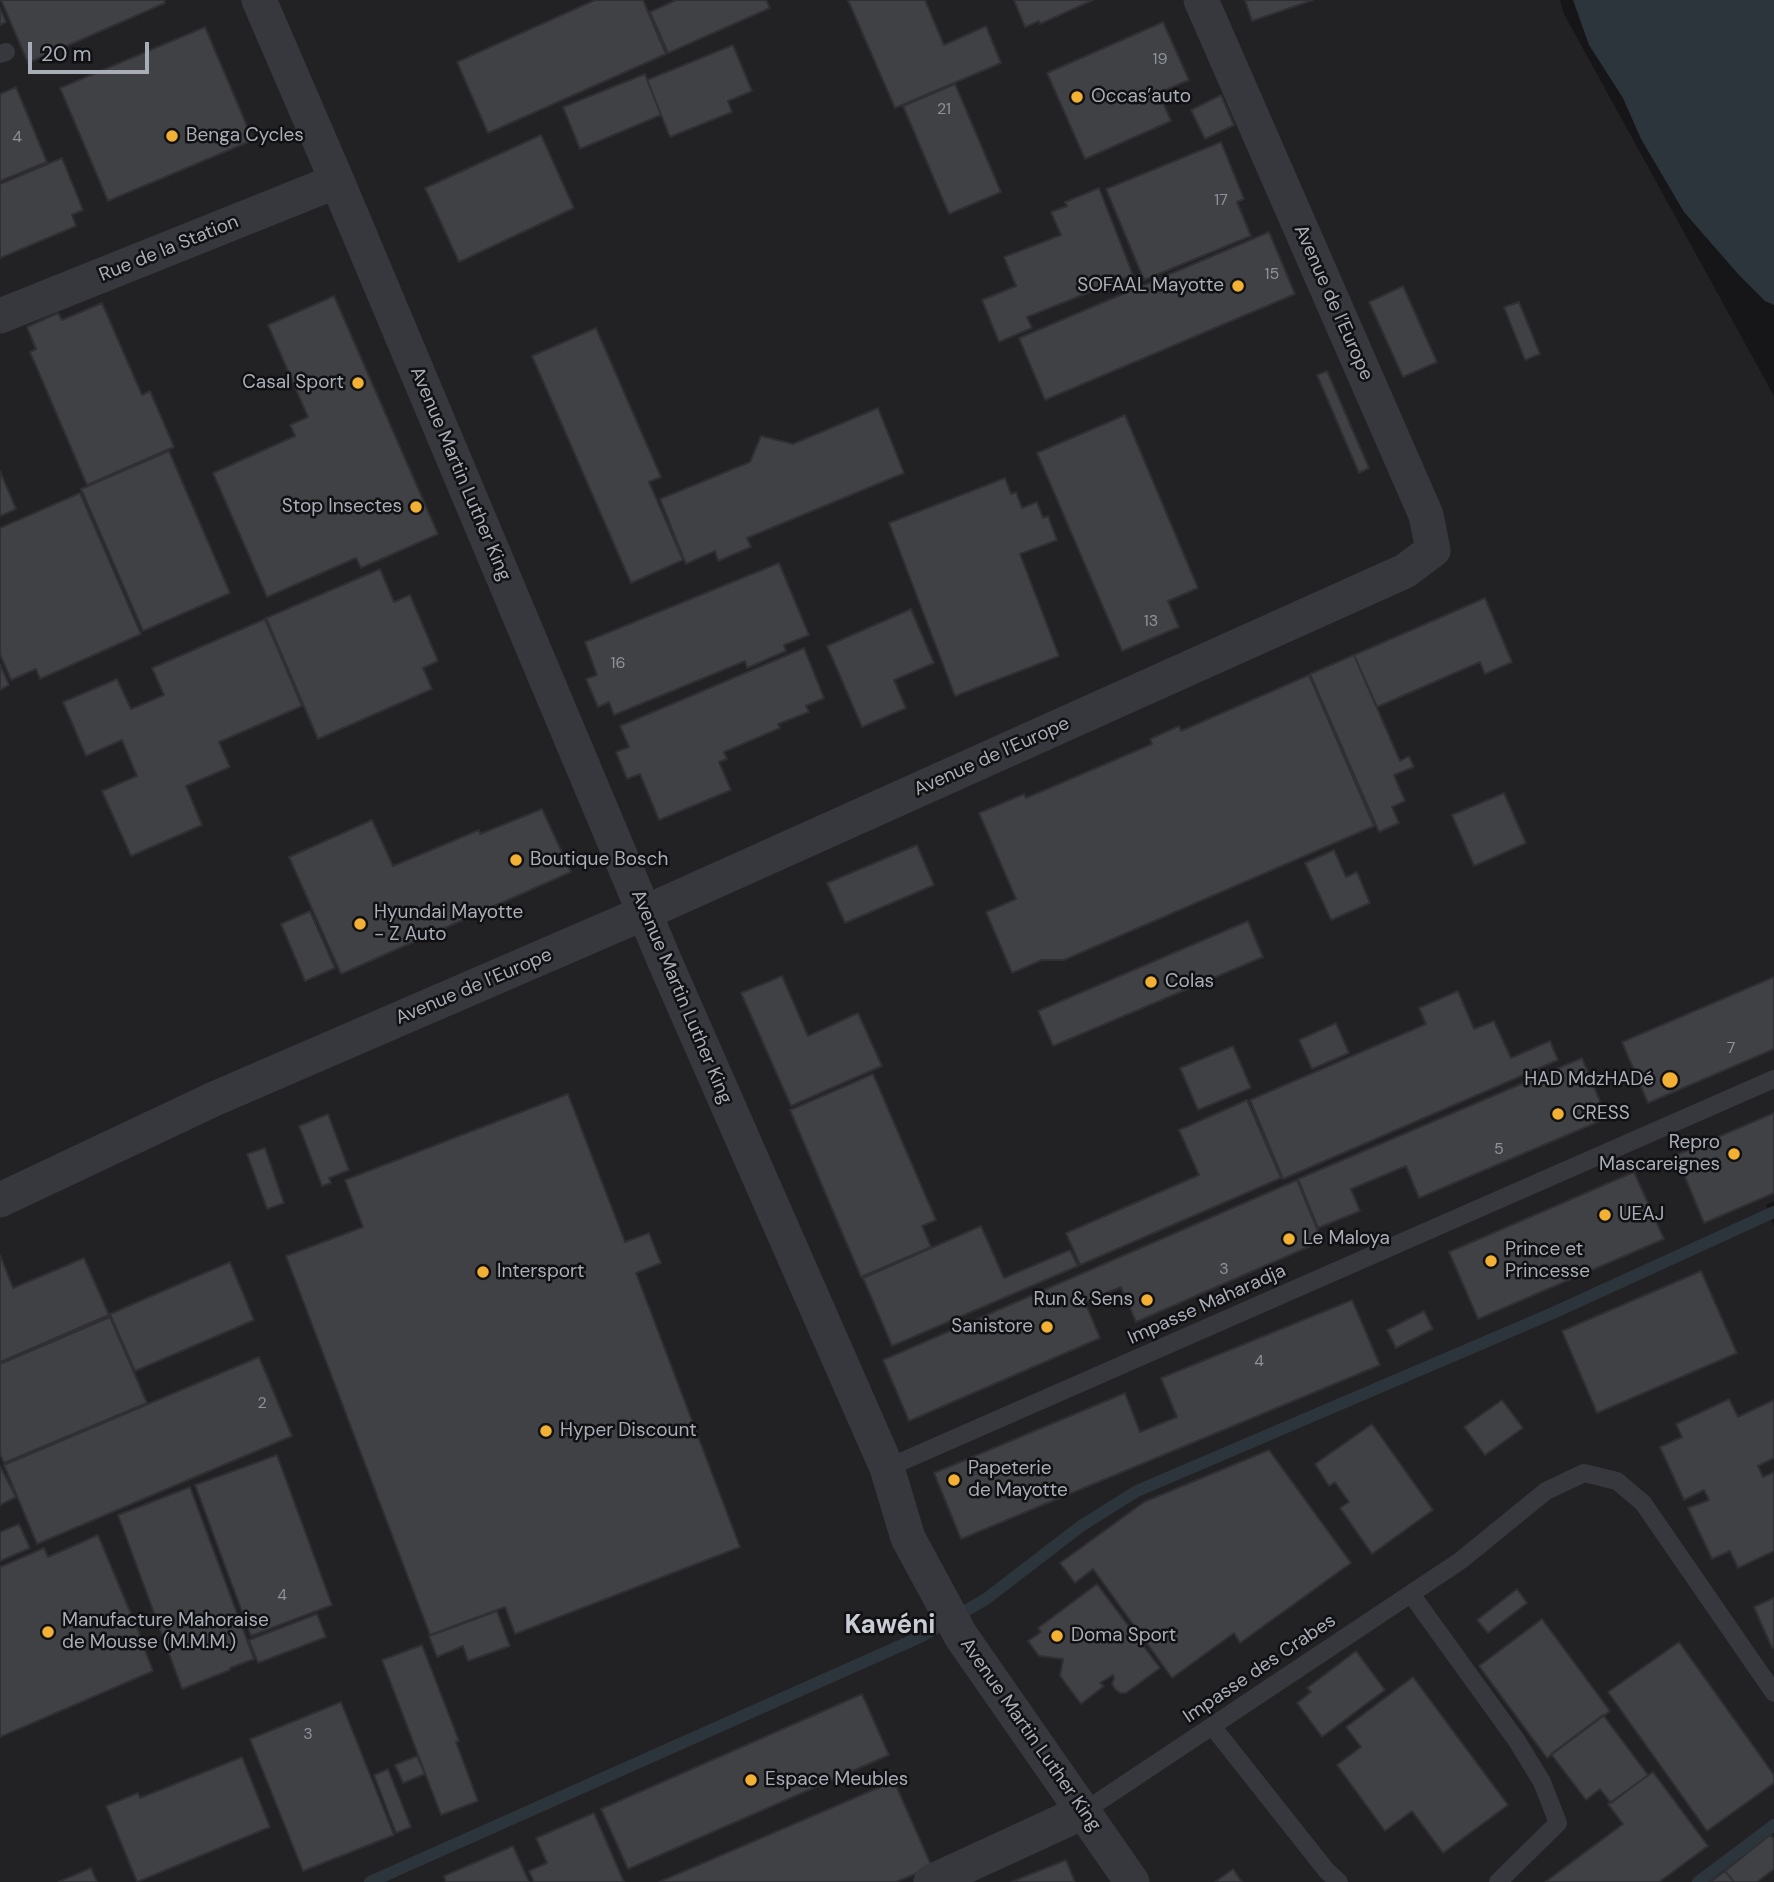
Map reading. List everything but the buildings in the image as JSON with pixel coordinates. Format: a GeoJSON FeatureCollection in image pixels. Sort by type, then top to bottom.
{"type":"FeatureCollection","features":[{"type":"Feature","properties":{"kind":"street","name":"Avenue Martin Luther King"},"geometry":{"type":"LineString","coordinates":[[259,0],[644,914],[887,1468],[908,1538],[961,1636],[1132,1882]]}},
{"type":"Feature","properties":{"kind":"street","name":"Avenue de l’Europe"},"geometry":{"type":"LineString","coordinates":[[0,1200],[215,1099],[644,914],[1405,571],[1433,550],[1426,514],[1201,0]]}},
{"type":"Feature","properties":{"kind":"street","name":"Rue de la Station"},"geometry":{"type":"LineString","coordinates":[[0,316],[337,181]]}},
{"type":"Feature","properties":{"kind":"street"},"geometry":{"type":"LineString","coordinates":[[931,1882],[1083,1812]]}},
{"type":"Feature","properties":{"kind":"lane","name":"Impasse Maharadja"},"geometry":{"type":"LineString","coordinates":[[887,1468],[1774,1079]]}},
{"type":"Feature","properties":{"kind":"lane","name":"Impasse des Crabes"},"geometry":{"type":"LineString","coordinates":[[1083,1812],[1460,1561],[1546,1491],[1584,1473],[1616,1481],[1643,1503],[1774,1693]]}},
{"type":"Feature","properties":{"kind":"lane"},"geometry":{"type":"LineString","coordinates":[[1411,1594],[1517,1741],[1542,1782],[1558,1823],[1498,1882]]}},
{"type":"Feature","properties":{"kind":"lane"},"geometry":{"type":"LineString","coordinates":[[1212,1726],[1326,1870],[1339,1882]]}},
{"type":"Feature","properties":{"kind":"shaded area"},"geometry":{"type":"Polygon","coordinates":[[[0,0],[1560,0],[1564,14],[1774,396],[1774,1201],[1766,1205],[1774,1226],[1774,1882],[0,1882],[0,0]]]}},
{"type":"Feature","properties":{"kind":"shaded area"},"geometry":{"type":"Polygon","coordinates":[[[1573,0],[1774,0],[1774,305],[1765,301],[1738,274],[1684,212],[1641,139],[1623,98],[1589,45],[1573,0]]]}},
{"type":"Feature","properties":{"kind":"waterway"},"geometry":{"type":"LineString","coordinates":[[370,1882],[920,1637],[986,1599],[1081,1526],[1137,1491],[1553,1313],[1774,1212]]}},
{"type":"Feature","properties":{"kind":"waterway"},"geometry":{"type":"LineString","coordinates":[[1698,1882],[1774,1825]]}},
{"type":"Feature","properties":{"kind":"place","name":"Occas’auto"},"geometry":{"type":"Point","coordinates":[1077,97]}},
{"type":"Feature","properties":{"kind":"place","name":"Benga Cycles"},"geometry":{"type":"Point","coordinates":[172,136]}},
{"type":"Feature","properties":{"kind":"place","name":"SOFAAL Mayotte"},"geometry":{"type":"Point","coordinates":[1238,286]}},
{"type":"Feature","properties":{"kind":"place","name":"Casal Sport"},"geometry":{"type":"Point","coordinates":[358,383]}},
{"type":"Feature","properties":{"kind":"place","name":"Stop Insectes"},"geometry":{"type":"Point","coordinates":[416,507]}},
{"type":"Feature","properties":{"kind":"place","name":"Boutique Bosch"},"geometry":{"type":"Point","coordinates":[516,860]}},
{"type":"Feature","properties":{"kind":"place","name":"Hyundai Mayotte - Z Auto"},"geometry":{"type":"Point","coordinates":[360,924]}},
{"type":"Feature","properties":{"kind":"place","name":"Colas"},"geometry":{"type":"Point","coordinates":[1151,982]}},
{"type":"Feature","properties":{"kind":"place","name":"HAD MdzHADé"},"geometry":{"type":"Point","coordinates":[1670,1080]}},
{"type":"Feature","properties":{"kind":"place","name":"CRESS"},"geometry":{"type":"Point","coordinates":[1558,1114]}},
{"type":"Feature","properties":{"kind":"place","name":"Repro Mascareignes"},"geometry":{"type":"Point","coordinates":[1734,1154]}},
{"type":"Feature","properties":{"kind":"place","name":"UEAJ"},"geometry":{"type":"Point","coordinates":[1605,1215]}},
{"type":"Feature","properties":{"kind":"place","name":"Le Maloya"},"geometry":{"type":"Point","coordinates":[1289,1239]}},
{"type":"Feature","properties":{"kind":"place","name":"Prince et Princesse"},"geometry":{"type":"Point","coordinates":[1491,1261]}},
{"type":"Feature","properties":{"kind":"place","name":"Intersport"},"geometry":{"type":"Point","coordinates":[483,1272]}},
{"type":"Feature","properties":{"kind":"place","name":"Run & Sens"},"geometry":{"type":"Point","coordinates":[1147,1300]}},
{"type":"Feature","properties":{"kind":"place","name":"Sanistore"},"geometry":{"type":"Point","coordinates":[1047,1327]}},
{"type":"Feature","properties":{"kind":"place","name":"Hyper Discount"},"geometry":{"type":"Point","coordinates":[546,1431]}},
{"type":"Feature","properties":{"kind":"place","name":"Papeterie de Mayotte"},"geometry":{"type":"Point","coordinates":[954,1480]}},
{"type":"Feature","properties":{"kind":"place","name":"Manufacture Mahoraise de Mousse (M.M.M.)"},"geometry":{"type":"Point","coordinates":[48,1632]}},
{"type":"Feature","properties":{"kind":"place","name":"Doma Sport"},"geometry":{"type":"Point","coordinates":[1057,1636]}},
{"type":"Feature","properties":{"kind":"place","name":"Espace Meubles"},"geometry":{"type":"Point","coordinates":[751,1780]}},
{"type":"Feature","properties":{"kind":"district","name":"Kawéni"},"geometry":{"type":"Point","coordinates":[890,1626]}}]}
